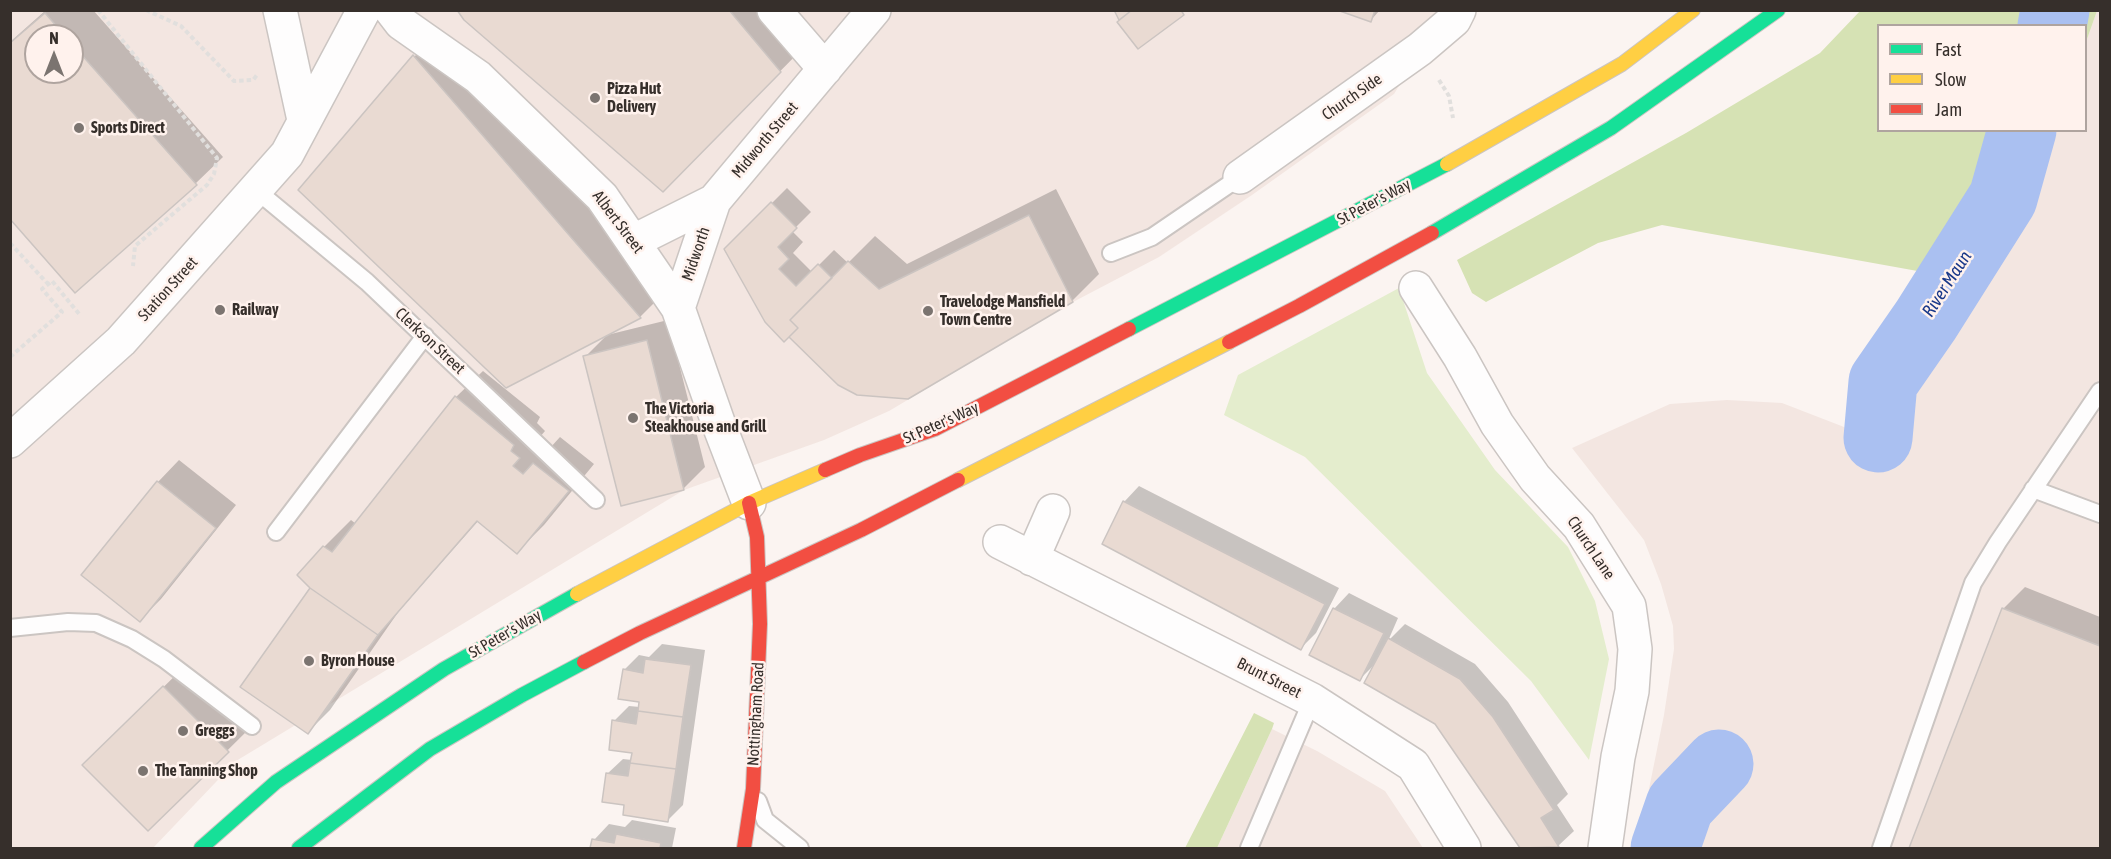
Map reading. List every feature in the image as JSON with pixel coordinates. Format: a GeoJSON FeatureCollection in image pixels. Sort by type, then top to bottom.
{"type":"FeatureCollection","features":[{"type":"Feature","properties":{"kind":"highway","name":"St Peter's Way"},"geometry":{"type":"LineString","coordinates":[[201,849],[276,782],[444,669],[571,597],[598,585],[749,503],[860,455],[935,429],[1427,175],[1622,64],[1693,10]]}},
{"type":"Feature","properties":{"kind":"highway"},"geometry":{"type":"LineString","coordinates":[[299,849],[430,749],[522,695],[640,633],[861,530],[1299,306],[1444,226],[1611,129],[1778,10]]}},
{"type":"Feature","properties":{"kind":"highway","name":"Nottingham Road"},"geometry":{"type":"LineString","coordinates":[[744,849],[753,789],[759,671],[757,537],[749,503]]}},
{"type":"Feature","properties":{"kind":"street"},"geometry":{"type":"LineString","coordinates":[[280,10],[304,120]]}},
{"type":"Feature","properties":{"kind":"street","name":"Station Street"},"geometry":{"type":"LineString","coordinates":[[10,441],[121,341],[287,154],[364,10]]}},
{"type":"Feature","properties":{"kind":"street","name":"Albert Street"},"geometry":{"type":"LineString","coordinates":[[371,10],[396,17],[478,77],[602,197],[678,308],[718,425],[749,503]]}},
{"type":"Feature","properties":{"kind":"street"},"geometry":{"type":"LineString","coordinates":[[774,10],[825,69]]}},
{"type":"Feature","properties":{"kind":"street","name":"Midworth Street"},"geometry":{"type":"LineString","coordinates":[[634,241],[714,201],[874,10]]}},
{"type":"Feature","properties":{"kind":"street","name":"Church Side"},"geometry":{"type":"LineString","coordinates":[[1240,177],[1420,49],[1454,20],[1459,10]]}},
{"type":"Feature","properties":{"kind":"street","name":"Midworth"},"geometry":{"type":"LineString","coordinates":[[678,308],[714,201]]}},
{"type":"Feature","properties":{"kind":"street","name":"Church Lane"},"geometry":{"type":"LineString","coordinates":[[1416,288],[1460,357],[1497,424],[1535,478],[1580,526],[1629,606],[1635,649],[1632,691],[1618,757],[1605,849]]}},
{"type":"Feature","properties":{"kind":"street"},"geometry":{"type":"LineString","coordinates":[[1032,559],[1053,511]]}},
{"type":"Feature","properties":{"kind":"street","name":"Brunt Street"},"geometry":{"type":"LineString","coordinates":[[1000,542],[1312,700],[1413,765],[1464,849]]}},
{"type":"Feature","properties":{"kind":"lane"},"geometry":{"type":"LineString","coordinates":[[1111,253],[1152,237],[1240,177]]}},
{"type":"Feature","properties":{"kind":"lane","name":"Clerkson Street"},"geometry":{"type":"LineString","coordinates":[[256,190],[367,282],[596,500]]}},
{"type":"Feature","properties":{"kind":"lane"},"geometry":{"type":"LineString","coordinates":[[276,532],[425,336]]}},
{"type":"Feature","properties":{"kind":"lane"},"geometry":{"type":"LineString","coordinates":[[1881,849],[1973,583],[2033,489],[2100,391]]}},
{"type":"Feature","properties":{"kind":"lane"},"geometry":{"type":"LineString","coordinates":[[2033,489],[2100,514]]}},
{"type":"Feature","properties":{"kind":"lane"},"geometry":{"type":"LineString","coordinates":[[10,628],[68,622],[96,623],[132,639],[164,658],[252,726]]}},
{"type":"Feature","properties":{"kind":"lane"},"geometry":{"type":"LineString","coordinates":[[1249,849],[1312,700]]}},
{"type":"Feature","properties":{"kind":"lane"},"geometry":{"type":"LineString","coordinates":[[753,789],[765,820],[800,849]]}},
{"type":"Feature","properties":{"kind":"lane"},"geometry":{"type":"LineString","coordinates":[[282,849],[342,815]]}},
{"type":"Feature","properties":{"kind":"path"},"geometry":{"type":"LineString","coordinates":[[98,10],[217,158],[214,174],[207,185],[135,246],[133,266]]}},
{"type":"Feature","properties":{"kind":"path"},"geometry":{"type":"LineString","coordinates":[[146,10],[181,26],[234,81],[254,80],[258,74]]}},
{"type":"Feature","properties":{"kind":"path"},"geometry":{"type":"LineString","coordinates":[[1420,49],[1449,96],[1454,122]]}},
{"type":"Feature","properties":{"kind":"path"},"geometry":{"type":"LineString","coordinates":[[10,243],[48,284]]}},
{"type":"Feature","properties":{"kind":"path"},"geometry":{"type":"LineString","coordinates":[[10,357],[62,312],[42,290],[52,281],[80,315]]}},
{"type":"Feature","properties":{"kind":"shaded area"},"geometry":{"type":"Polygon","coordinates":[[[10,11],[1445,11],[1394,94],[1252,195],[1159,257],[1073,302],[889,411],[824,440],[684,490],[236,761],[153,848],[11,848],[10,11]]]}},
{"type":"Feature","properties":{"kind":"shaded area"},"geometry":{"type":"Polygon","coordinates":[[[2097,11],[2100,11],[2100,848],[1637,848],[1664,715],[1674,649],[1673,626],[1661,584],[1644,540],[1572,448],[1670,404],[1727,400],[1782,403],[1857,432],[1897,443],[1911,371],[2017,217],[2052,132],[2087,132],[2087,39],[2097,11]]]}},
{"type":"Feature","properties":{"kind":"shaded area"},"geometry":{"type":"Polygon","coordinates":[[[1272,729],[1317,751],[1385,791],[1423,848],[1217,848],[1272,729]]]}},
{"type":"Feature","properties":{"kind":"green space"},"geometry":{"type":"Polygon","coordinates":[[[1860,11],[2097,11],[2087,39],[2087,24],[1877,24],[1877,132],[2052,132],[2017,217],[1973,281],[1662,225],[1598,243],[1486,302],[1472,293],[1457,260],[1686,133],[1820,53],[1860,11]]]}},
{"type":"Feature","properties":{"kind":"green space"},"geometry":{"type":"Polygon","coordinates":[[[1399,288],[1427,373],[1495,470],[1568,547],[1595,601],[1609,659],[1589,760],[1531,681],[1305,457],[1224,415],[1238,375],[1399,288]]]}},
{"type":"Feature","properties":{"kind":"green space"},"geometry":{"type":"Polygon","coordinates":[[[1254,713],[1274,723],[1217,848],[1185,848],[1254,713]]]}},
{"type":"Feature","properties":{"kind":"building"},"geometry":{"type":"Polygon","coordinates":[[[457,10],[729,10],[781,72],[663,192],[464,20],[457,10]]]}},
{"type":"Feature","properties":{"kind":"building"},"geometry":{"type":"Polygon","coordinates":[[[1114,10],[1132,10],[1119,20],[1114,10]]]}},
{"type":"Feature","properties":{"kind":"building"},"geometry":{"type":"Polygon","coordinates":[[[1132,10],[1181,10],[1184,15],[1138,49],[1117,22],[1132,10]]]}},
{"type":"Feature","properties":{"kind":"building"},"geometry":{"type":"Polygon","coordinates":[[[1337,10],[1375,10],[1371,22],[1337,10]]]}},
{"type":"Feature","properties":{"kind":"building","name":"Sports Direct"},"geometry":{"type":"Polygon","coordinates":[[[45,13],[55,24],[32,24],[45,13]]]}},
{"type":"Feature","properties":{"kind":"building","name":"Sports Direct"},"geometry":{"type":"Polygon","coordinates":[[[24,31],[24,84],[84,84],[84,58],[197,185],[75,293],[10,219],[10,43],[24,31]]]}},
{"type":"Feature","properties":{"kind":"building"},"geometry":{"type":"Polygon","coordinates":[[[413,55],[641,318],[506,388],[298,190],[413,55]]]}},
{"type":"Feature","properties":{"kind":"building"},"geometry":{"type":"Polygon","coordinates":[[[771,202],[797,228],[778,247],[789,259],[779,269],[796,286],[818,264],[832,278],[790,320],[798,328],[784,342],[765,322],[724,249],[771,202]]]}},
{"type":"Feature","properties":{"kind":"building","name":"Travelodge Mansfield Town Centre"},"geometry":{"type":"Polygon","coordinates":[[[1029,215],[1073,302],[908,399],[857,395],[838,385],[789,337],[798,328],[790,320],[848,261],[879,289],[1029,215]]]}},
{"type":"Feature","properties":{"kind":"building","name":"The Victoria Steakhouse and Grill"},"geometry":{"type":"Polygon","coordinates":[[[647,340],[684,490],[621,506],[583,356],[647,340]]]}},
{"type":"Feature","properties":{"kind":"building"},"geometry":{"type":"Polygon","coordinates":[[[455,396],[514,445],[511,451],[520,458],[513,466],[523,474],[533,463],[569,491],[517,554],[477,521],[378,635],[310,588],[297,575],[323,546],[332,552],[455,396]]]}},
{"type":"Feature","properties":{"kind":"building"},"geometry":{"type":"Polygon","coordinates":[[[157,481],[216,528],[140,622],[81,575],[157,481]]]}},
{"type":"Feature","properties":{"kind":"building"},"geometry":{"type":"Polygon","coordinates":[[[1123,501],[1325,604],[1301,650],[1102,544],[1123,501]]]}},
{"type":"Feature","properties":{"kind":"building","name":"Byron House"},"geometry":{"type":"Polygon","coordinates":[[[310,588],[378,635],[308,734],[240,687],[310,588]]]}},
{"type":"Feature","properties":{"kind":"building"},"geometry":{"type":"Polygon","coordinates":[[[1333,608],[1384,633],[1360,681],[1309,655],[1333,608]]]}},
{"type":"Feature","properties":{"kind":"building"},"geometry":{"type":"Polygon","coordinates":[[[2002,608],[2100,646],[2100,848],[1909,848],[2002,608]]]}},
{"type":"Feature","properties":{"kind":"building"},"geometry":{"type":"Polygon","coordinates":[[[1388,638],[1460,679],[1493,717],[1554,810],[1541,818],[1559,847],[1520,848],[1435,724],[1364,683],[1388,638]]]}},
{"type":"Feature","properties":{"kind":"building"},"geometry":{"type":"Polygon","coordinates":[[[645,659],[691,665],[683,717],[638,711],[639,702],[618,699],[623,669],[643,673],[645,659]]]}},
{"type":"Feature","properties":{"kind":"building"},"geometry":{"type":"Polygon","coordinates":[[[163,686],[229,752],[148,831],[82,765],[163,686]]]}},
{"type":"Feature","properties":{"kind":"building"},"geometry":{"type":"Polygon","coordinates":[[[638,711],[683,717],[676,769],[630,763],[632,753],[609,750],[612,720],[636,724],[638,711]]]}},
{"type":"Feature","properties":{"kind":"building"},"geometry":{"type":"Polygon","coordinates":[[[630,763],[676,769],[668,822],[623,815],[624,805],[602,802],[606,773],[628,776],[630,763]]]}},
{"type":"Feature","properties":{"kind":"building"},"geometry":{"type":"Polygon","coordinates":[[[616,834],[661,843],[660,848],[590,848],[592,839],[614,843],[616,834]]]}},
{"type":"Feature","properties":{"kind":"waterway","name":"River Maun"},"geometry":{"type":"LineString","coordinates":[[2052,24],[2055,10]]}},
{"type":"Feature","properties":{"kind":"waterway","name":"River Maun"},"geometry":{"type":"LineString","coordinates":[[1878,438],[1883,382],[1926,320],[2003,198],[2021,132]]}},
{"type":"Feature","properties":{"kind":"waterway","name":"River Maun"},"geometry":{"type":"LineString","coordinates":[[1665,848],[1680,805],[1719,764]]}},
{"type":"Feature","properties":{"kind":"traffic: fast"},"geometry":{"type":"LineString","coordinates":[[1432,233],[1611,128],[1778,10]]}},
{"type":"Feature","properties":{"kind":"traffic: fast"},"geometry":{"type":"LineString","coordinates":[[1129,329],[1447,164]]}},
{"type":"Feature","properties":{"kind":"traffic: fast"},"geometry":{"type":"LineString","coordinates":[[201,848],[276,782],[444,669],[577,594]]}},
{"type":"Feature","properties":{"kind":"traffic: fast"},"geometry":{"type":"LineString","coordinates":[[299,848],[430,749],[584,662]]}},
{"type":"Feature","properties":{"kind":"traffic: slow"},"geometry":{"type":"LineString","coordinates":[[1447,164],[1622,64],[1693,10]]}},
{"type":"Feature","properties":{"kind":"traffic: slow"},"geometry":{"type":"LineString","coordinates":[[958,480],[1229,342]]}},
{"type":"Feature","properties":{"kind":"traffic: slow"},"geometry":{"type":"LineString","coordinates":[[577,594],[749,503],[825,470]]}},
{"type":"Feature","properties":{"kind":"traffic: jam"},"geometry":{"type":"LineString","coordinates":[[1229,342],[1432,233]]}},
{"type":"Feature","properties":{"kind":"traffic: jam"},"geometry":{"type":"LineString","coordinates":[[825,470],[860,455],[935,429],[1129,329]]}},
{"type":"Feature","properties":{"kind":"traffic: jam"},"geometry":{"type":"LineString","coordinates":[[584,662],[640,633],[861,530],[958,480]]}},
{"type":"Feature","properties":{"kind":"traffic: jam"},"geometry":{"type":"LineString","coordinates":[[744,848],[753,789],[760,624],[757,537],[749,503]]}},
{"type":"Feature","properties":{"kind":"place","name":"Pizza Hut Delivery"},"geometry":{"type":"Point","coordinates":[595,98]}},
{"type":"Feature","properties":{"kind":"place","name":"Sports Direct"},"geometry":{"type":"Point","coordinates":[79,128]}},
{"type":"Feature","properties":{"kind":"place","name":"Railway"},"geometry":{"type":"Point","coordinates":[220,310]}},
{"type":"Feature","properties":{"kind":"place","name":"Travelodge Mansfield Town Centre"},"geometry":{"type":"Point","coordinates":[928,311]}},
{"type":"Feature","properties":{"kind":"place","name":"The Victoria Steakhouse and Grill"},"geometry":{"type":"Point","coordinates":[633,418]}},
{"type":"Feature","properties":{"kind":"place","name":"Byron House"},"geometry":{"type":"Point","coordinates":[309,661]}},
{"type":"Feature","properties":{"kind":"place","name":"Greggs"},"geometry":{"type":"Point","coordinates":[183,731]}},
{"type":"Feature","properties":{"kind":"place","name":"The Tanning Shop"},"geometry":{"type":"Point","coordinates":[143,771]}}]}
